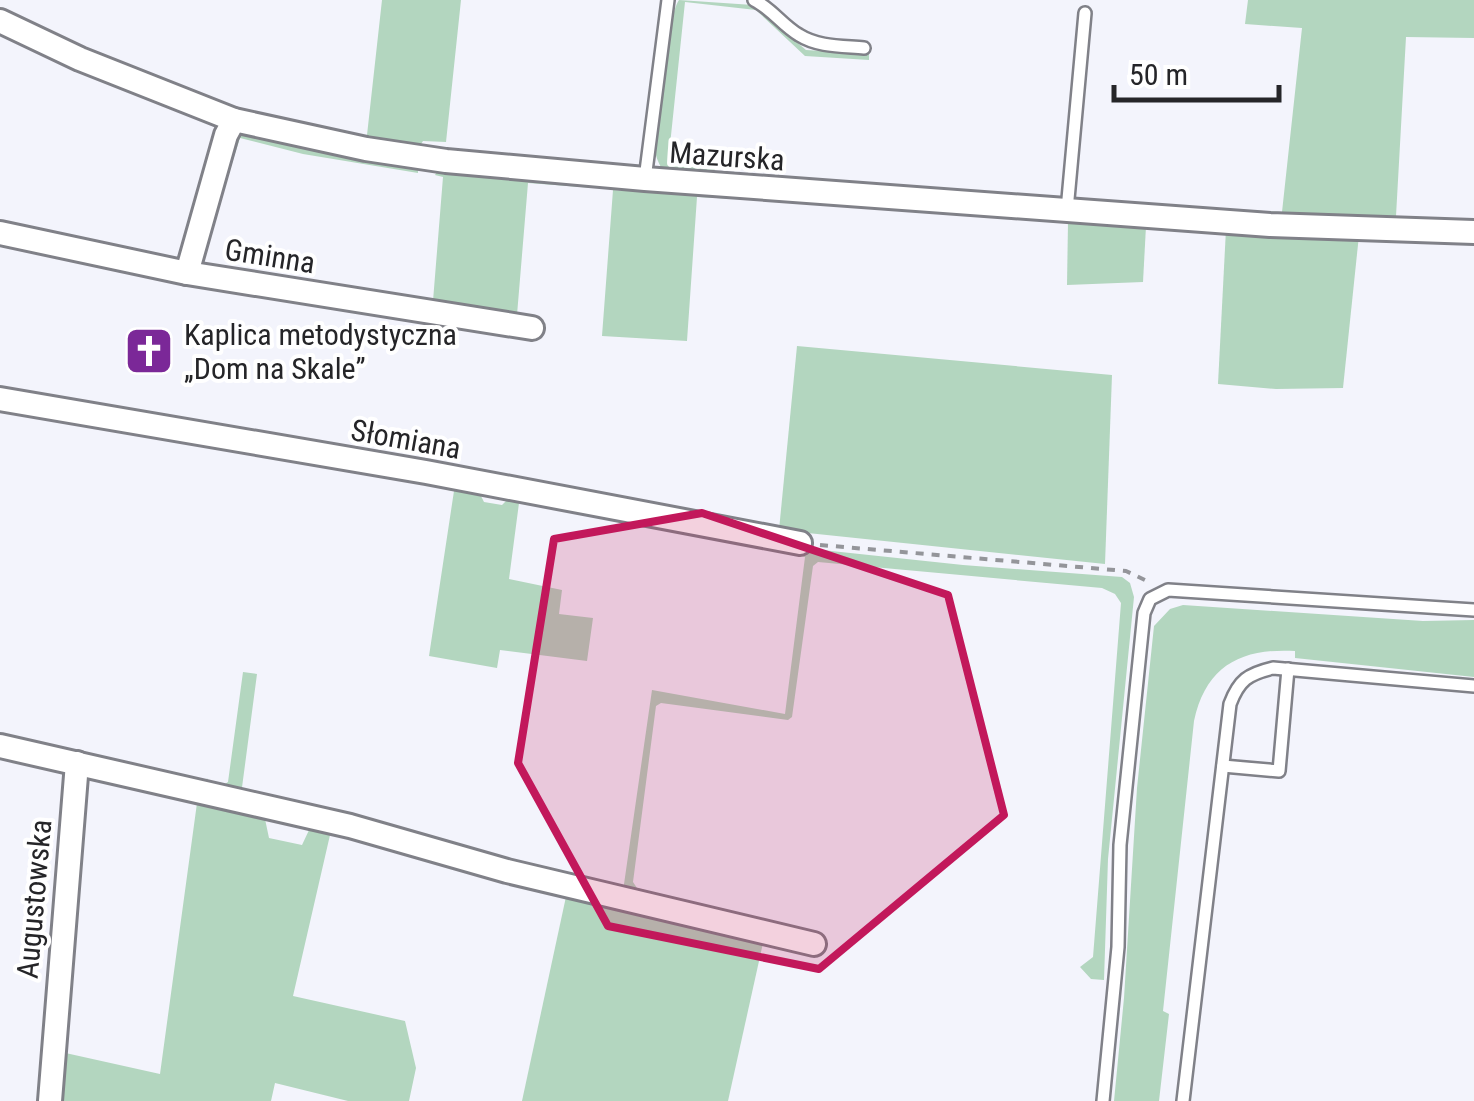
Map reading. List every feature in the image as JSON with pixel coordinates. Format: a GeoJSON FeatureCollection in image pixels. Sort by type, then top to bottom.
{"type":"FeatureCollection","features":[{"type":"Feature","properties":{"kind":"street","name":"Mazurska"},"geometry":{"type":"LineString","coordinates":[[0,22],[80,59],[234,120],[366,149],[446,161],[645,180],[1270,224],[1474,232]]}},
{"type":"Feature","properties":{"kind":"street"},"geometry":{"type":"LineString","coordinates":[[187,273],[226,135],[234,120]]}},
{"type":"Feature","properties":{"kind":"street","name":"Gminna"},"geometry":{"type":"LineString","coordinates":[[0,233],[187,273],[532,328]]}},
{"type":"Feature","properties":{"kind":"street","name":"Słomiana"},"geometry":{"type":"LineString","coordinates":[[0,399],[426,472],[800,544]]}},
{"type":"Feature","properties":{"kind":"street"},"geometry":{"type":"LineString","coordinates":[[0,746],[350,826],[507,871],[814,944]]}},
{"type":"Feature","properties":{"kind":"street","name":"Augustowska"},"geometry":{"type":"LineString","coordinates":[[50,1101],[76,762]]}},
{"type":"Feature","properties":{"kind":"lane"},"geometry":{"type":"LineString","coordinates":[[645,180],[668,0]]}},
{"type":"Feature","properties":{"kind":"lane"},"geometry":{"type":"LineString","coordinates":[[754,0],[799,35],[820,44],[864,48]]}},
{"type":"Feature","properties":{"kind":"lane"},"geometry":{"type":"LineString","coordinates":[[1068,210],[1085,14]]}},
{"type":"Feature","properties":{"kind":"lane"},"geometry":{"type":"LineString","coordinates":[[1103,1101],[1118,947],[1120,844],[1144,613],[1150,599],[1168,590],[1474,610]]}},
{"type":"Feature","properties":{"kind":"lane"},"geometry":{"type":"LineString","coordinates":[[1184,1101],[1230,704],[1238,684],[1250,673],[1288,668],[1474,686]]}},
{"type":"Feature","properties":{"kind":"lane"},"geometry":{"type":"LineString","coordinates":[[1223,766],[1278,772],[1288,668]]}},
{"type":"Feature","properties":{"kind":"path"},"geometry":{"type":"LineString","coordinates":[[800,544],[1126,571],[1149,582],[1158,593]]}},
{"type":"Feature","properties":{"kind":"highlighted area"},"geometry":{"type":"Polygon","coordinates":[[[702,513],[948,595],[1004,815],[819,969],[608,926],[518,763],[554,539],[702,513]]]}},
{"type":"Feature","properties":{"kind":"green space"},"geometry":{"type":"Polygon","coordinates":[[[382,0],[461,0],[446,142],[371,143],[367,135],[382,0]]]}},
{"type":"Feature","properties":{"kind":"green space"},"geometry":{"type":"Polygon","coordinates":[[[679,0],[753,5],[806,50],[869,54],[869,60],[805,56],[756,10],[685,2],[668,164],[715,167],[714,178],[662,169],[655,150],[657,116],[666,47],[679,0]]]}},
{"type":"Feature","properties":{"kind":"green space"},"geometry":{"type":"Polygon","coordinates":[[[1248,0],[1474,0],[1474,38],[1406,37],[1396,216],[1443,218],[1440,223],[1250,214],[1246,210],[1282,212],[1302,28],[1245,24],[1248,0]]]}},
{"type":"Feature","properties":{"kind":"green space"},"geometry":{"type":"Polygon","coordinates":[[[246,132],[418,166],[418,173],[303,154],[240,138],[200,264],[364,290],[361,293],[201,267],[198,260],[232,144],[239,134],[246,132]]]}},
{"type":"Feature","properties":{"kind":"green space"},"geometry":{"type":"Polygon","coordinates":[[[438,170],[590,182],[594,188],[528,183],[517,315],[433,301],[443,177],[435,175],[438,170]]]}},
{"type":"Feature","properties":{"kind":"green space"},"geometry":{"type":"Polygon","coordinates":[[[630,185],[733,194],[735,199],[697,197],[687,341],[602,336],[613,190],[626,191],[630,185]]]}},
{"type":"Feature","properties":{"kind":"green space"},"geometry":{"type":"Polygon","coordinates":[[[1068,223],[1146,226],[1143,282],[1067,285],[1068,223]]]}},
{"type":"Feature","properties":{"kind":"green space"},"geometry":{"type":"Polygon","coordinates":[[[1226,229],[1359,235],[1343,388],[1276,389],[1218,384],[1226,229]]]}},
{"type":"Feature","properties":{"kind":"green space"},"geometry":{"type":"Polygon","coordinates":[[[797,346],[1112,375],[1105,564],[779,530],[797,346]]]}},
{"type":"Feature","properties":{"kind":"green space"},"geometry":{"type":"Polygon","coordinates":[[[453,482],[478,490],[484,502],[502,505],[512,495],[527,498],[534,505],[519,503],[509,579],[562,590],[559,614],[593,618],[587,661],[500,650],[497,668],[429,656],[454,491],[448,490],[453,482]]]}},
{"type":"Feature","properties":{"kind":"green space"},"geometry":{"type":"Polygon","coordinates":[[[775,545],[1122,577],[1130,583],[1134,597],[1108,859],[1104,980],[1091,979],[1080,967],[1093,957],[1121,603],[1115,594],[1102,588],[818,562],[813,566],[792,717],[788,720],[661,703],[656,706],[633,882],[637,888],[824,940],[623,891],[652,690],[785,714],[805,557],[773,550],[775,545]]]}},
{"type":"Feature","properties":{"kind":"green space"},"geometry":{"type":"Polygon","coordinates":[[[1183,605],[1423,621],[1474,620],[1474,677],[1295,658],[1295,651],[1242,657],[1217,674],[1207,686],[1194,721],[1163,1011],[1169,1014],[1159,1101],[1114,1101],[1137,788],[1154,626],[1170,609],[1183,605]]]}},
{"type":"Feature","properties":{"kind":"green space"},"geometry":{"type":"Polygon","coordinates":[[[243,672],[257,674],[241,795],[205,785],[207,778],[209,783],[222,786],[228,782],[243,672]]]}},
{"type":"Feature","properties":{"kind":"green space"},"geometry":{"type":"Polygon","coordinates":[[[197,803],[265,819],[269,838],[302,845],[310,828],[323,827],[418,856],[330,835],[293,996],[405,1021],[416,1068],[409,1101],[348,1101],[275,1083],[271,1101],[59,1101],[61,1052],[160,1074],[197,803]]]}},
{"type":"Feature","properties":{"kind":"green space"},"geometry":{"type":"Polygon","coordinates":[[[567,892],[763,943],[728,1101],[522,1101],[567,892]]]}},
{"type":"Feature","properties":{"kind":"place","name":"Kaplica metodystyczna „Dom na Skale”"},"geometry":{"type":"Point","coordinates":[149,351]}}]}
